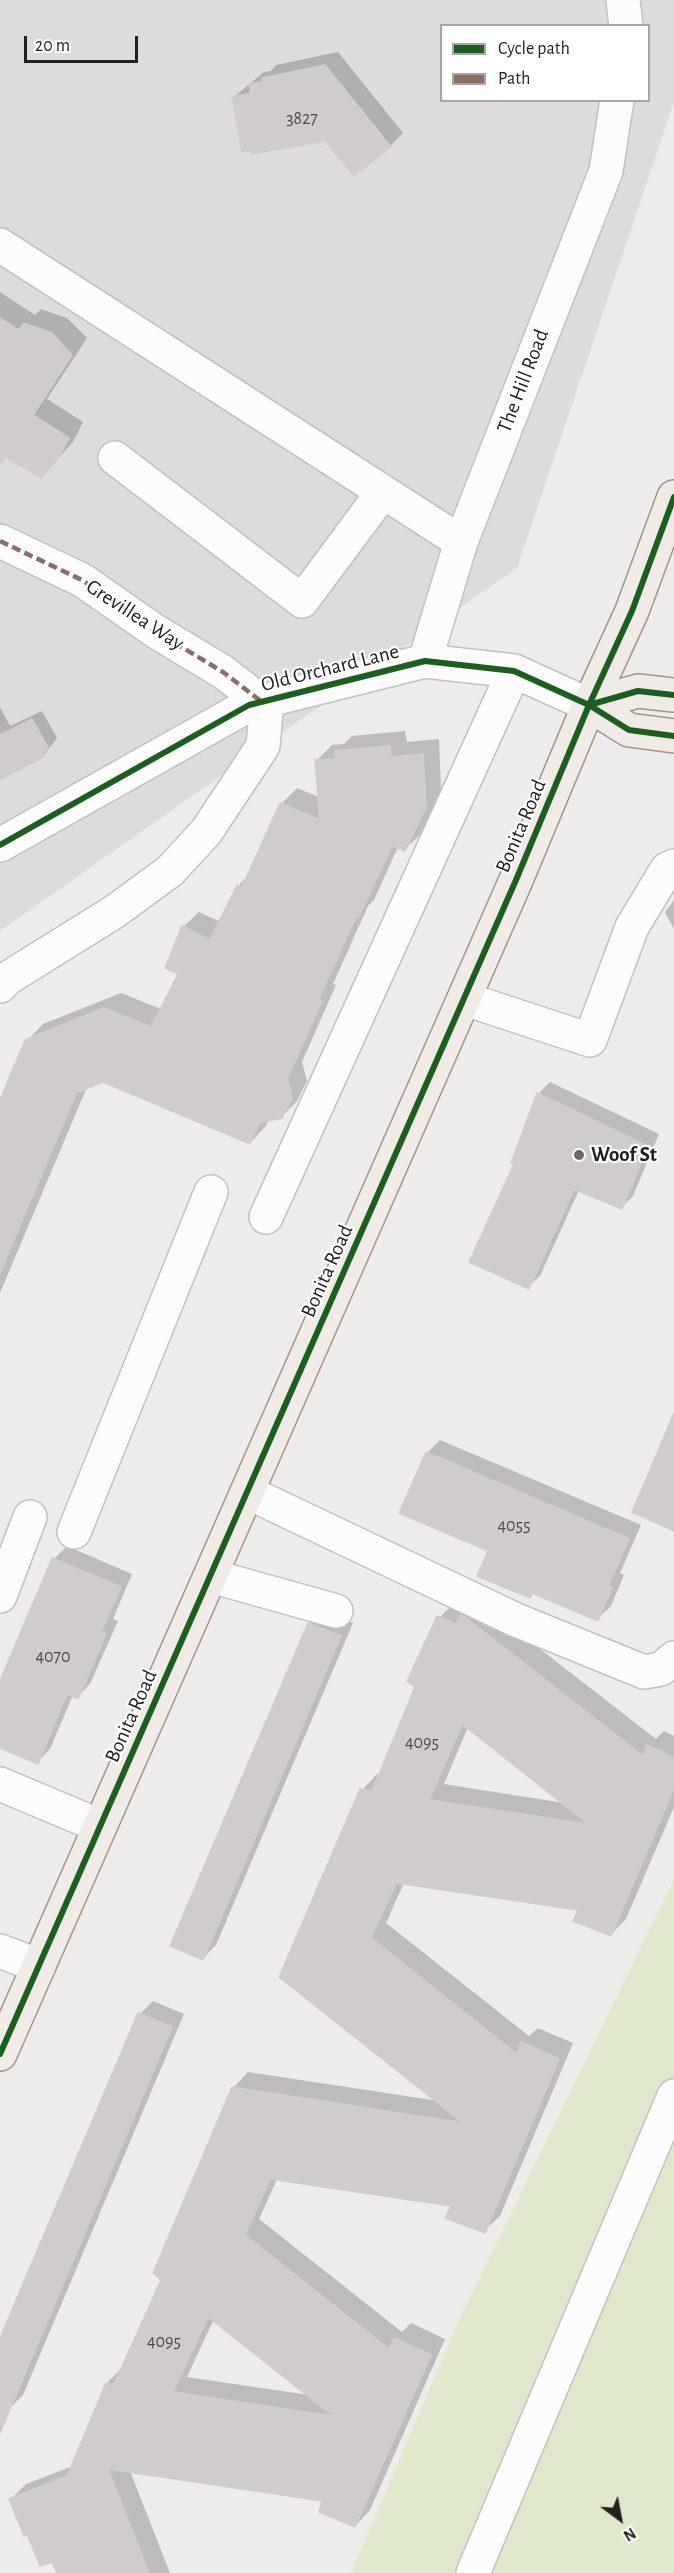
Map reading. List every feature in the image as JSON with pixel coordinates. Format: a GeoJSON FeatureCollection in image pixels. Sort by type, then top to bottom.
{"type":"FeatureCollection","features":[{"type":"Feature","properties":{"kind":"main road","name":"Bonita Road"},"geometry":{"type":"LineString","coordinates":[[0,2054],[465,999],[589,705],[632,611],[674,497]]}},
{"type":"Feature","properties":{"kind":"main road"},"geometry":{"type":"LineString","coordinates":[[589,705],[638,691],[674,695]]}},
{"type":"Feature","properties":{"kind":"main road"},"geometry":{"type":"LineString","coordinates":[[589,705],[629,730],[674,736]]}},
{"type":"Feature","properties":{"kind":"street"},"geometry":{"type":"LineString","coordinates":[[623,0],[626,24]]}},
{"type":"Feature","properties":{"kind":"street","name":"The Hill Road"},"geometry":{"type":"LineString","coordinates":[[424,661],[461,542],[606,171],[618,102]]}},
{"type":"Feature","properties":{"kind":"street"},"geometry":{"type":"LineString","coordinates":[[0,245],[461,542]]}},
{"type":"Feature","properties":{"kind":"street"},"geometry":{"type":"LineString","coordinates":[[115,458],[302,601],[383,492]]}},
{"type":"Feature","properties":{"kind":"street","name":"Grevillea Way"},"geometry":{"type":"LineString","coordinates":[[0,541],[82,580],[155,631],[223,672],[264,701]]}},
{"type":"Feature","properties":{"kind":"street","name":"Old Orchard Lane"},"geometry":{"type":"LineString","coordinates":[[0,845],[249,705],[424,661],[514,671],[589,705]]}},
{"type":"Feature","properties":{"kind":"street"},"geometry":{"type":"LineString","coordinates":[[266,1217],[514,671]]}},
{"type":"Feature","properties":{"kind":"street"},"geometry":{"type":"LineString","coordinates":[[0,986],[8,978],[114,912],[177,863],[206,832],[263,747],[264,701]]}},
{"type":"Feature","properties":{"kind":"street"},"geometry":{"type":"LineString","coordinates":[[465,999],[590,1040],[632,927],[667,869],[674,866]]}},
{"type":"Feature","properties":{"kind":"street"},"geometry":{"type":"LineString","coordinates":[[74,1532],[211,1192]]}},
{"type":"Feature","properties":{"kind":"street"},"geometry":{"type":"LineString","coordinates":[[247,1492],[516,1620],[644,1672],[661,1670],[674,1658]]}},
{"type":"Feature","properties":{"kind":"street"},"geometry":{"type":"LineString","coordinates":[[0,1596],[30,1517]]}},
{"type":"Feature","properties":{"kind":"street"},"geometry":{"type":"LineString","coordinates":[[211,1576],[336,1611]]}},
{"type":"Feature","properties":{"kind":"street"},"geometry":{"type":"LineString","coordinates":[[0,1784],[100,1826]]}},
{"type":"Feature","properties":{"kind":"street"},"geometry":{"type":"LineString","coordinates":[[0,1951],[39,1966]]}},
{"type":"Feature","properties":{"kind":"street"},"geometry":{"type":"LineString","coordinates":[[473,2573],[674,2096]]}},
{"type":"Feature","properties":{"kind":"shaded area"},"geometry":{"type":"Polygon","coordinates":[[[0,0],[674,0],[674,102],[517,568],[0,931],[0,0]]]}},
{"type":"Feature","properties":{"kind":"green space"},"geometry":{"type":"Polygon","coordinates":[[[674,1879],[674,2573],[351,2573],[460,2318],[674,1879]]]}},
{"type":"Feature","properties":{"kind":"building"},"geometry":{"type":"Polygon","coordinates":[[[325,65],[391,147],[354,176],[325,141],[251,154],[250,151],[242,152],[232,97],[251,93],[249,84],[263,82],[262,78],[325,65]]]}},
{"type":"Feature","properties":{"kind":"building"},"geometry":{"type":"Polygon","coordinates":[[[0,318],[19,330],[24,323],[52,333],[72,355],[33,415],[69,438],[58,459],[41,478],[6,457],[0,465],[0,318]]]}},
{"type":"Feature","properties":{"kind":"building"},"geometry":{"type":"Polygon","coordinates":[[[32,719],[49,749],[43,752],[45,756],[0,780],[0,735],[32,719]]]}},
{"type":"Feature","properties":{"kind":"building"},"geometry":{"type":"Polygon","coordinates":[[[390,746],[391,757],[423,754],[426,807],[405,851],[392,846],[358,918],[356,917],[318,1000],[322,1001],[287,1079],[292,1098],[282,1118],[259,1123],[250,1144],[103,1082],[76,1093],[0,1273],[0,1100],[25,1040],[104,1008],[151,1027],[178,974],[165,968],[182,926],[210,940],[237,885],[242,887],[280,803],[320,820],[315,760],[335,759],[335,751],[390,746]]]}},
{"type":"Feature","properties":{"kind":"building"},"geometry":{"type":"Polygon","coordinates":[[[537,1093],[648,1146],[622,1209],[574,1189],[529,1289],[469,1262],[514,1164],[511,1163],[537,1093]]]}},
{"type":"Feature","properties":{"kind":"building"},"geometry":{"type":"Polygon","coordinates":[[[674,1413],[674,1531],[632,1512],[674,1413]]]}},
{"type":"Feature","properties":{"kind":"building"},"geometry":{"type":"Polygon","coordinates":[[[426,1452],[629,1539],[608,1586],[612,1588],[598,1621],[532,1593],[530,1598],[477,1576],[488,1551],[399,1513],[426,1452]]]}},
{"type":"Feature","properties":{"kind":"building"},"geometry":{"type":"Polygon","coordinates":[[[52,1558],[121,1587],[101,1632],[106,1634],[78,1699],[67,1694],[38,1764],[0,1748],[0,1681],[52,1558]]]}},
{"type":"Feature","properties":{"kind":"building"},"geometry":{"type":"Polygon","coordinates":[[[461,1614],[643,1756],[647,1745],[674,1758],[674,1788],[611,1936],[573,1921],[578,1910],[396,1883],[371,1938],[517,2054],[521,2042],[559,2059],[485,2233],[445,2218],[451,2206],[270,2179],[245,2235],[389,2349],[394,2338],[431,2355],[355,2527],[319,2512],[322,2501],[108,2469],[149,2573],[57,2573],[52,2562],[40,2566],[27,2534],[24,2536],[9,2499],[67,2476],[106,2383],[114,2384],[161,2280],[153,2273],[232,2087],[463,2123],[279,1977],[360,1789],[372,1791],[415,1687],[407,1681],[437,1616],[456,1624],[461,1614]],[[462,1724],[429,1800],[588,1824],[462,1724]],[[208,2317],[173,2392],[333,2416],[208,2317]]]}},
{"type":"Feature","properties":{"kind":"building"},"geometry":{"type":"Polygon","coordinates":[[[308,1623],[341,1636],[203,1960],[170,1946],[308,1623]]]}},
{"type":"Feature","properties":{"kind":"building"},"geometry":{"type":"Polygon","coordinates":[[[138,2013],[172,2027],[0,2433],[0,2338],[138,2013]]]}},
{"type":"Feature","properties":{"kind":"marked path"},"geometry":{"type":"LineString","coordinates":[[0,541],[82,580],[155,631],[223,672],[262,702]]}},
{"type":"Feature","properties":{"kind":"cycle path"},"geometry":{"type":"LineString","coordinates":[[0,2054],[516,880],[589,705],[632,611],[674,497]]}},
{"type":"Feature","properties":{"kind":"cycle path"},"geometry":{"type":"LineString","coordinates":[[0,845],[249,705],[425,661],[514,671],[589,705],[629,730],[674,736]]}},
{"type":"Feature","properties":{"kind":"cycle path"},"geometry":{"type":"LineString","coordinates":[[589,705],[638,691],[674,695]]}},
{"type":"Feature","properties":{"kind":"place","name":"Woof St"},"geometry":{"type":"Point","coordinates":[579,1155]}}]}
